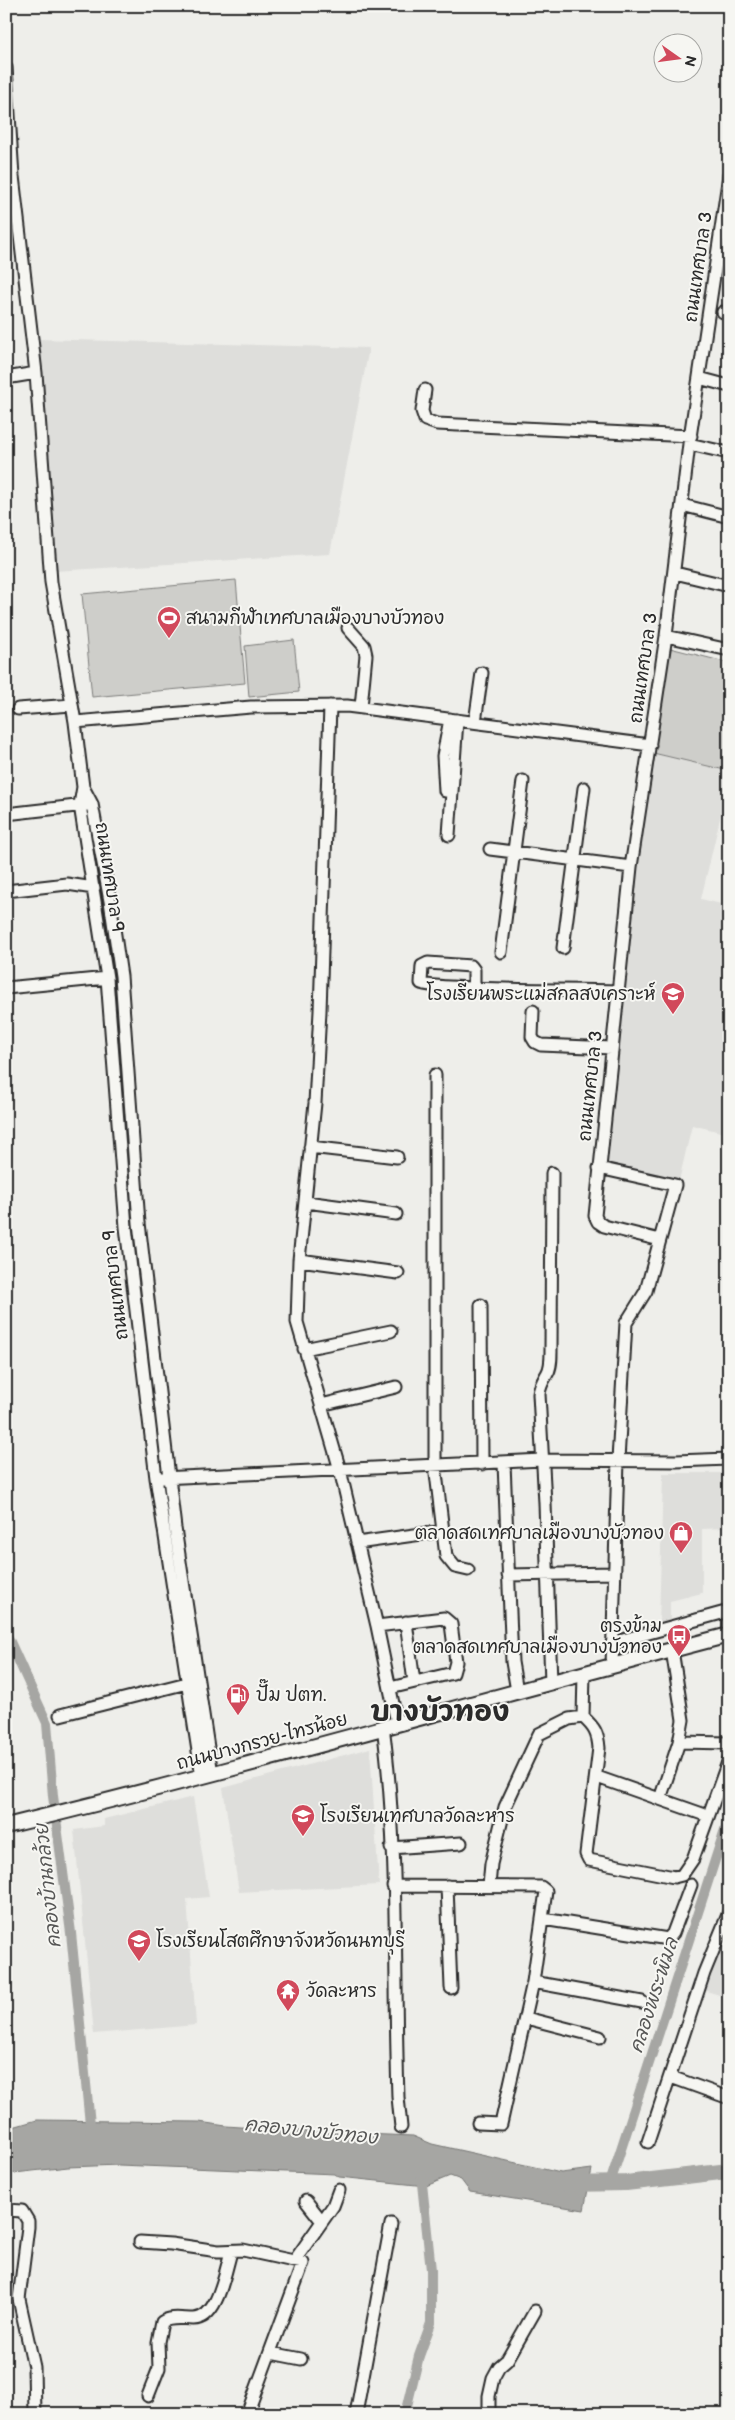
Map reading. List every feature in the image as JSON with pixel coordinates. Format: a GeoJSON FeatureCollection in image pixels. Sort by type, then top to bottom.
{"type":"FeatureCollection","features":[{"type":"Feature","properties":{"kind":"main road","name":"ถนนบางกรวย-ไทรน้อย"},"geometry":{"type":"LineString","coordinates":[[6,1826],[207,1776],[343,1740],[383,1726],[729,1635]]}},
{"type":"Feature","properties":{"kind":"street","name":"ถนนเทศบาล 9"},"geometry":{"type":"LineString","coordinates":[[6,68],[13,176],[36,373],[52,582],[84,788],[92,804],[110,901],[121,976],[139,1223],[207,1776]]}},
{"type":"Feature","properties":{"kind":"street","name":"ถนนเทศบาล 3"},"geometry":{"type":"LineString","coordinates":[[660,1240],[604,1226],[598,1222],[595,1216],[631,868],[675,573],[690,440],[729,175]]}},
{"type":"Feature","properties":{"kind":"street"},"geometry":{"type":"LineString","coordinates":[[6,378],[36,373]]}},
{"type":"Feature","properties":{"kind":"street"},"geometry":{"type":"LineString","coordinates":[[699,378],[729,386]]}},
{"type":"Feature","properties":{"kind":"street"},"geometry":{"type":"LineString","coordinates":[[425,390],[423,416],[430,423],[690,440],[729,453]]}},
{"type":"Feature","properties":{"kind":"street"},"geometry":{"type":"LineString","coordinates":[[682,505],[729,517]]}},
{"type":"Feature","properties":{"kind":"street"},"geometry":{"type":"LineString","coordinates":[[675,573],[729,586]]}},
{"type":"Feature","properties":{"kind":"street"},"geometry":{"type":"LineString","coordinates":[[348,628],[364,646],[366,655],[361,707]]}},
{"type":"Feature","properties":{"kind":"street"},"geometry":{"type":"LineString","coordinates":[[666,636],[729,650]]}},
{"type":"Feature","properties":{"kind":"street"},"geometry":{"type":"LineString","coordinates":[[475,722],[482,674]]}},
{"type":"Feature","properties":{"kind":"street"},"geometry":{"type":"LineString","coordinates":[[18,709],[72,705]]}},
{"type":"Feature","properties":{"kind":"street"},"geometry":{"type":"LineString","coordinates":[[330,706],[320,1011],[306,1202],[299,1260],[297,1322],[340,1470],[398,1723]]}},
{"type":"Feature","properties":{"kind":"street"},"geometry":{"type":"LineString","coordinates":[[75,722],[251,707],[361,707],[650,745]]}},
{"type":"Feature","properties":{"kind":"street"},"geometry":{"type":"LineString","coordinates":[[443,820],[446,785],[443,756],[454,719]]}},
{"type":"Feature","properties":{"kind":"street"},"geometry":{"type":"LineString","coordinates":[[450,835],[454,719]]}},
{"type":"Feature","properties":{"kind":"street"},"geometry":{"type":"LineString","coordinates":[[501,952],[523,781]]}},
{"type":"Feature","properties":{"kind":"street","name":"ถนนเทศบาล 9"},"geometry":{"type":"LineString","coordinates":[[84,788],[80,805],[107,978],[126,1227],[156,1478],[187,1683],[207,1776]]}},
{"type":"Feature","properties":{"kind":"street"},"geometry":{"type":"LineString","coordinates":[[563,948],[573,859],[584,788]]}},
{"type":"Feature","properties":{"kind":"street"},"geometry":{"type":"LineString","coordinates":[[6,814],[92,804]]}},
{"type":"Feature","properties":{"kind":"street"},"geometry":{"type":"LineString","coordinates":[[490,849],[631,868]]}},
{"type":"Feature","properties":{"kind":"street"},"geometry":{"type":"LineString","coordinates":[[6,891],[67,884],[94,888]]}},
{"type":"Feature","properties":{"kind":"street"},"geometry":{"type":"LineString","coordinates":[[474,987],[474,970],[471,966],[428,963],[422,966],[420,979],[424,985],[474,987],[617,991]]}},
{"type":"Feature","properties":{"kind":"street"},"geometry":{"type":"LineString","coordinates":[[6,988],[107,978]]}},
{"type":"Feature","properties":{"kind":"street"},"geometry":{"type":"LineString","coordinates":[[533,1011],[532,1037],[534,1042],[541,1045],[612,1048]]}},
{"type":"Feature","properties":{"kind":"street"},"geometry":{"type":"LineString","coordinates":[[435,1075],[435,1465],[446,1556],[456,1567],[468,1570]]}},
{"type":"Feature","properties":{"kind":"street"},"geometry":{"type":"LineString","coordinates":[[310,1147],[397,1157]]}},
{"type":"Feature","properties":{"kind":"street","name":"ถนนเทศบาล 3"},"geometry":{"type":"LineString","coordinates":[[599,1168],[675,1185],[646,1291],[626,1323],[618,1460],[612,1666]]}},
{"type":"Feature","properties":{"kind":"street"},"geometry":{"type":"LineString","coordinates":[[551,1682],[538,1394],[542,1380],[547,1374],[550,1365],[551,1352],[552,1173]]}},
{"type":"Feature","properties":{"kind":"street"},"geometry":{"type":"LineString","coordinates":[[306,1202],[396,1214]]}},
{"type":"Feature","properties":{"kind":"street"},"geometry":{"type":"LineString","coordinates":[[299,1260],[398,1273]]}},
{"type":"Feature","properties":{"kind":"street"},"geometry":{"type":"LineString","coordinates":[[481,1305],[482,1464]]}},
{"type":"Feature","properties":{"kind":"street"},"geometry":{"type":"LineString","coordinates":[[304,1349],[391,1331]]}},
{"type":"Feature","properties":{"kind":"street"},"geometry":{"type":"LineString","coordinates":[[321,1405],[396,1387]]}},
{"type":"Feature","properties":{"kind":"street"},"geometry":{"type":"LineString","coordinates":[[156,1478],[542,1460],[729,1459]]}},
{"type":"Feature","properties":{"kind":"street"},"geometry":{"type":"LineString","coordinates":[[504,1463],[512,1662],[517,1691]]}},
{"type":"Feature","properties":{"kind":"street"},"geometry":{"type":"LineString","coordinates":[[357,1542],[443,1531]]}},
{"type":"Feature","properties":{"kind":"street"},"geometry":{"type":"LineString","coordinates":[[508,1575],[614,1573]]}},
{"type":"Feature","properties":{"kind":"street"},"geometry":{"type":"LineString","coordinates":[[612,1643],[729,1610]]}},
{"type":"Feature","properties":{"kind":"street"},"geometry":{"type":"LineString","coordinates":[[377,1626],[406,1622],[447,1620],[451,1624],[456,1669],[448,1676],[390,1688]]}},
{"type":"Feature","properties":{"kind":"street"},"geometry":{"type":"LineString","coordinates":[[406,1622],[414,1682]]}},
{"type":"Feature","properties":{"kind":"street"},"geometry":{"type":"LineString","coordinates":[[660,1799],[679,1742],[683,1720],[683,1707],[672,1650]]}},
{"type":"Feature","properties":{"kind":"street"},"geometry":{"type":"LineString","coordinates":[[584,1674],[583,1717],[595,1728],[599,1737],[586,1854],[589,1860],[679,1876],[693,1859],[729,1759]]}},
{"type":"Feature","properties":{"kind":"street"},"geometry":{"type":"LineString","coordinates":[[60,1715],[187,1683]]}},
{"type":"Feature","properties":{"kind":"street"},"geometry":{"type":"LineString","coordinates":[[489,1886],[491,1864],[504,1807],[539,1734],[569,1719],[583,1717]]}},
{"type":"Feature","properties":{"kind":"street"},"geometry":{"type":"LineString","coordinates":[[383,1726],[387,1758],[393,1886],[398,2098],[401,2127]]}},
{"type":"Feature","properties":{"kind":"street"},"geometry":{"type":"LineString","coordinates":[[679,1742],[729,1743]]}},
{"type":"Feature","properties":{"kind":"street"},"geometry":{"type":"LineString","coordinates":[[596,1777],[708,1816]]}},
{"type":"Feature","properties":{"kind":"street"},"geometry":{"type":"LineString","coordinates":[[391,1848],[461,1843]]}},
{"type":"Feature","properties":{"kind":"street"},"geometry":{"type":"LineString","coordinates":[[543,1919],[668,1939],[673,1933],[691,1885]]}},
{"type":"Feature","properties":{"kind":"street"},"geometry":{"type":"LineString","coordinates":[[393,1886],[543,1888],[547,1893],[526,2018],[501,2124],[478,2122]]}},
{"type":"Feature","properties":{"kind":"street"},"geometry":{"type":"LineString","coordinates":[[447,1886],[451,1988]]}},
{"type":"Feature","properties":{"kind":"street"},"geometry":{"type":"LineString","coordinates":[[648,2142],[704,1973],[729,1912]]}},
{"type":"Feature","properties":{"kind":"street"},"geometry":{"type":"LineString","coordinates":[[533,1982],[642,2002]]}},
{"type":"Feature","properties":{"kind":"street"},"geometry":{"type":"LineString","coordinates":[[526,2018],[600,2037]]}},
{"type":"Feature","properties":{"kind":"street"},"geometry":{"type":"LineString","coordinates":[[671,2077],[728,2094]]}},
{"type":"Feature","properties":{"kind":"street"},"geometry":{"type":"LineString","coordinates":[[295,2260],[321,2220],[333,2206],[339,2190]]}},
{"type":"Feature","properties":{"kind":"street"},"geometry":{"type":"LineString","coordinates":[[306,2201],[321,2220]]}},
{"type":"Feature","properties":{"kind":"street"},"geometry":{"type":"LineString","coordinates":[[6,2210],[22,2211],[28,2221],[25,2260],[18,2292],[34,2367],[34,2414]]}},
{"type":"Feature","properties":{"kind":"street"},"geometry":{"type":"LineString","coordinates":[[356,2414],[391,2224]]}},
{"type":"Feature","properties":{"kind":"street"},"geometry":{"type":"LineString","coordinates":[[140,2242],[231,2252],[243,2250],[295,2260],[303,2264],[247,2414]]}},
{"type":"Feature","properties":{"kind":"street"},"geometry":{"type":"LineString","coordinates":[[148,2396],[158,2368],[158,2342],[162,2322],[173,2318],[199,2320],[208,2315],[214,2306],[231,2252]]}},
{"type":"Feature","properties":{"kind":"street"},"geometry":{"type":"LineString","coordinates":[[489,2414],[493,2378],[499,2368],[508,2360],[535,2311]]}},
{"type":"Feature","properties":{"kind":"street"},"geometry":{"type":"LineString","coordinates":[[271,2352],[301,2359]]}},
{"type":"Feature","properties":{"kind":"shaded area"},"geometry":{"type":"Polygon","coordinates":[[[37,339],[369,348],[330,554],[55,571],[37,339]]]}},
{"type":"Feature","properties":{"kind":"shaded area"},"geometry":{"type":"Polygon","coordinates":[[[236,580],[245,683],[92,697],[82,594],[236,580]]]}},
{"type":"Feature","properties":{"kind":"shaded area"},"geometry":{"type":"Polygon","coordinates":[[[294,640],[299,692],[249,697],[245,646],[294,640]]]}},
{"type":"Feature","properties":{"kind":"shaded area"},"geometry":{"type":"Polygon","coordinates":[[[666,647],[729,663],[729,771],[649,752],[666,647]]]}},
{"type":"Feature","properties":{"kind":"shaded area","name":"โรงเรียนพระแม่สกลสงเคราะห์"},"geometry":{"type":"Polygon","coordinates":[[[649,752],[729,771],[729,780],[701,899],[729,906],[729,1134],[692,1125],[678,1185],[599,1165],[649,752]]]}},
{"type":"Feature","properties":{"kind":"shaded area","name":"ตลาดสดเทศบาลเมืองบางบัวทอง"},"geometry":{"type":"Polygon","coordinates":[[[663,1473],[725,1473],[724,1528],[702,1529],[702,1593],[670,1601],[670,1623],[659,1626],[663,1473]]]}},
{"type":"Feature","properties":{"kind":"shaded area","name":"โรงเรียนเทศบาลวัดละหาร"},"geometry":{"type":"Polygon","coordinates":[[[370,1748],[379,1885],[239,1892],[223,1788],[370,1748]]]}},
{"type":"Feature","properties":{"kind":"shaded area","name":"โรงเรียนโสตศึกษาจังหวัดนนทบุรี"},"geometry":{"type":"Polygon","coordinates":[[[193,1797],[209,1897],[187,1899],[196,2025],[94,2034],[74,1830],[104,1826],[104,1819],[193,1797]]]}},
{"type":"Feature","properties":{"kind":"shaded area"},"geometry":{"type":"Polygon","coordinates":[[[729,1917],[729,1998],[703,1990],[729,1917]]]}},
{"type":"Feature","properties":{"kind":"shaded area"},"geometry":{"type":"Polygon","coordinates":[[[37,2120],[199,2122],[226,2126],[314,2132],[413,2136],[432,2144],[561,2173],[592,2169],[584,2210],[470,2192],[461,2180],[450,2176],[426,2186],[339,2177],[335,2174],[119,2165],[68,2167],[6,2174],[6,2129],[37,2120]]]}},
{"type":"Feature","properties":{"kind":"waterway","name":"คลองบ้านกล้วย"},"geometry":{"type":"LineString","coordinates":[[6,1633],[47,1723],[53,1796],[71,1933],[91,2134]]}},
{"type":"Feature","properties":{"kind":"waterway","name":"คลองพระพิมล"},"geometry":{"type":"LineString","coordinates":[[610,2183],[729,1817]]}},
{"type":"Feature","properties":{"kind":"waterway"},"geometry":{"type":"LineString","coordinates":[[567,2184],[626,2183],[729,2171]]}},
{"type":"Feature","properties":{"kind":"waterway"},"geometry":{"type":"LineString","coordinates":[[405,2414],[419,2356],[431,2323],[431,2270],[421,2174]]}},
{"type":"Feature","properties":{"kind":"place","name":"สนามกีฬาเทศบาลเมืองบางบัวทอง"},"geometry":{"type":"Point","coordinates":[169,639]}},
{"type":"Feature","properties":{"kind":"place","name":"โรงเรียนพระแม่สกลสงเคราะห์"},"geometry":{"type":"Point","coordinates":[673,1015]}},
{"type":"Feature","properties":{"kind":"place","name":"ตลาดสดเทศบาลเมืองบางบัวทอง"},"geometry":{"type":"Point","coordinates":[681,1554]}},
{"type":"Feature","properties":{"kind":"place","name":"ตรงข้าม ตลาดสดเทศบาลเมืองบางบัวทอง"},"geometry":{"type":"Point","coordinates":[679,1657]}},
{"type":"Feature","properties":{"kind":"place","name":"ปั๊ม ปตท."},"geometry":{"type":"Point","coordinates":[238,1716]}},
{"type":"Feature","properties":{"kind":"place","name":"โรงเรียนเทศบาลวัดละหาร"},"geometry":{"type":"Point","coordinates":[303,1837]}},
{"type":"Feature","properties":{"kind":"place","name":"โรงเรียนโสตศึกษาจังหวัดนนทบุรี"},"geometry":{"type":"Point","coordinates":[139,1962]}},
{"type":"Feature","properties":{"kind":"place","name":"วัดละหาร"},"geometry":{"type":"Point","coordinates":[288,2012]}},
{"type":"Feature","properties":{"kind":"district","name":"บางบัวทอง"},"geometry":{"type":"Point","coordinates":[440,1711]}},
{"type":"Feature","properties":{"kind":"water label","name":"คลองบางบัวทอง"},"geometry":{"type":"Point","coordinates":[311,2130]}}]}
